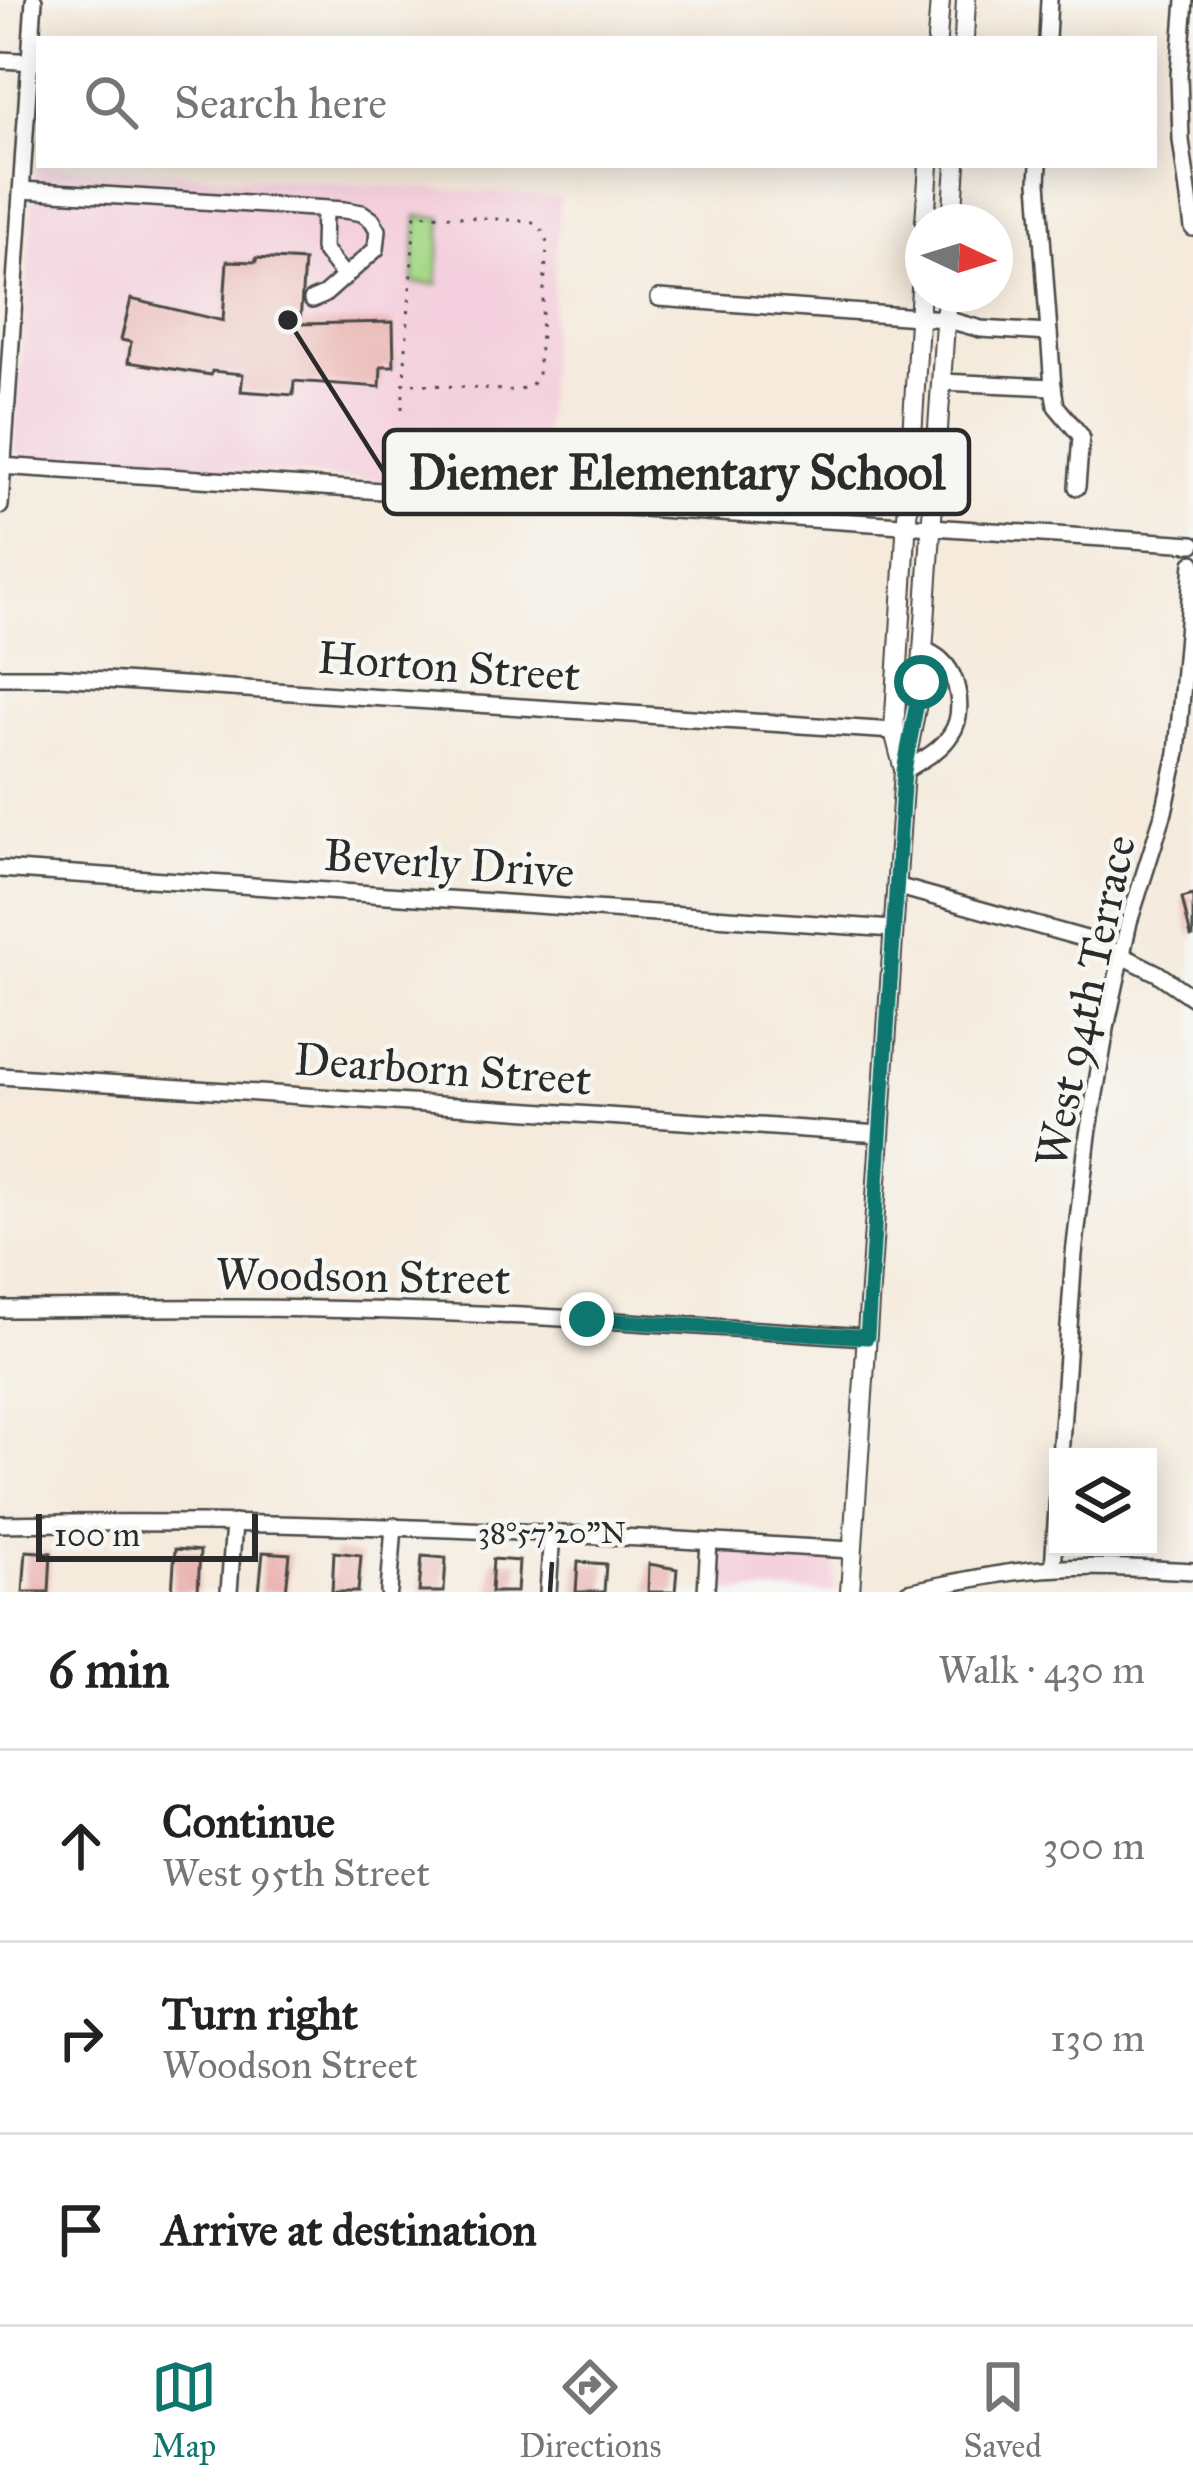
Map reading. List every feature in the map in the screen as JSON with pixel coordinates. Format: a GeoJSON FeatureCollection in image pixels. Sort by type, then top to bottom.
{"type":"FeatureCollection","features":[{"type":"Feature","properties":{"kind":"main road"},"geometry":{"type":"LineString","coordinates":[[937,36],[940,0]]}},
{"type":"Feature","properties":{"kind":"main road"},"geometry":{"type":"LineString","coordinates":[[964,36],[966,0]]}},
{"type":"Feature","properties":{"kind":"main road"},"geometry":{"type":"LineString","coordinates":[[926,204],[929,168]]}},
{"type":"Feature","properties":{"kind":"main road"},"geometry":{"type":"LineString","coordinates":[[953,204],[956,168]]}},
{"type":"Feature","properties":{"kind":"main road"},"geometry":{"type":"LineString","coordinates":[[904,771],[894,731],[919,312]]}},
{"type":"Feature","properties":{"kind":"main road"},"geometry":{"type":"LineString","coordinates":[[850,1592],[904,771],[924,649],[946,312]]}},
{"type":"Feature","properties":{"kind":"street"},"geometry":{"type":"LineString","coordinates":[[0,506],[9,258],[22,190],[34,62],[34,0]]}},
{"type":"Feature","properties":{"kind":"street"},"geometry":{"type":"LineString","coordinates":[[1047,36],[1049,0]]}},
{"type":"Feature","properties":{"kind":"street"},"geometry":{"type":"LineString","coordinates":[[1185,0],[1179,75],[1187,105],[1181,140],[1193,228]]}},
{"type":"Feature","properties":{"kind":"street"},"geometry":{"type":"LineString","coordinates":[[0,60],[34,62]]}},
{"type":"Feature","properties":{"kind":"street"},"geometry":{"type":"LineString","coordinates":[[1039,168],[1056,406],[1081,436],[1077,487]]}},
{"type":"Feature","properties":{"kind":"street"},"geometry":{"type":"LineString","coordinates":[[22,190],[323,209],[362,214],[372,220],[378,230],[376,249],[320,298],[311,300]]}},
{"type":"Feature","properties":{"kind":"street"},"geometry":{"type":"LineString","coordinates":[[323,209],[323,250],[345,277]]}},
{"type":"Feature","properties":{"kind":"street"},"geometry":{"type":"LineString","coordinates":[[659,298],[945,319],[981,329],[1049,333]]}},
{"type":"Feature","properties":{"kind":"street"},"geometry":{"type":"LineString","coordinates":[[942,382],[1054,387]]}},
{"type":"Feature","properties":{"kind":"street"},"geometry":{"type":"LineString","coordinates":[[1,466],[1193,544]]}},
{"type":"Feature","properties":{"kind":"street","name":"West 94th Terrace"},"geometry":{"type":"LineString","coordinates":[[1061,1448],[1078,1207],[1091,1113],[1129,922],[1164,812],[1177,753],[1193,563]]}},
{"type":"Feature","properties":{"kind":"street"},"geometry":{"type":"LineString","coordinates":[[904,771],[953,733],[959,710],[955,681],[943,661],[924,649]]}},
{"type":"Feature","properties":{"kind":"street","name":"Horton Street"},"geometry":{"type":"LineString","coordinates":[[0,677],[894,731]]}},
{"type":"Feature","properties":{"kind":"street","name":"Beverly Drive"},"geometry":{"type":"LineString","coordinates":[[0,869],[893,929]]}},
{"type":"Feature","properties":{"kind":"street"},"geometry":{"type":"LineString","coordinates":[[896,886],[1093,941],[1157,973],[1193,998]]}},
{"type":"Feature","properties":{"kind":"street","name":"Dearborn Street"},"geometry":{"type":"LineString","coordinates":[[0,1076],[880,1134]]}},
{"type":"Feature","properties":{"kind":"street","name":"Woodson Street"},"geometry":{"type":"LineString","coordinates":[[0,1309],[239,1307],[427,1312],[867,1337]]}},
{"type":"Feature","properties":{"kind":"street"},"geometry":{"type":"LineString","coordinates":[[229,1592],[234,1523]]}},
{"type":"Feature","properties":{"kind":"street"},"geometry":{"type":"LineString","coordinates":[[0,1524],[394,1526],[853,1550]]}},
{"type":"Feature","properties":{"kind":"street"},"geometry":{"type":"LineString","coordinates":[[389,1592],[394,1526]]}},
{"type":"Feature","properties":{"kind":"street"},"geometry":{"type":"LineString","coordinates":[[548,1592],[552,1532]]}},
{"type":"Feature","properties":{"kind":"street"},"geometry":{"type":"LineString","coordinates":[[706,1592],[709,1542]]}},
{"type":"Feature","properties":{"kind":"street"},"geometry":{"type":"LineString","coordinates":[[1053,1568],[1054,1556]]}},
{"type":"Feature","properties":{"kind":"street"},"geometry":{"type":"LineString","coordinates":[[908,1592],[1053,1568],[1193,1571]]}},
{"type":"Feature","properties":{"kind":"path"},"geometry":{"type":"LineString","coordinates":[[402,409],[415,214],[528,221],[539,226],[547,246],[538,375],[532,384],[516,391],[404,383]]}},
{"type":"Feature","properties":{"kind":"shaded area"},"geometry":{"type":"Polygon","coordinates":[[[35,165],[560,197],[540,491],[21,457],[14,449],[35,165]]]}},
{"type":"Feature","properties":{"kind":"shaded area"},"geometry":{"type":"Polygon","coordinates":[[[720,1549],[824,1556],[834,1563],[834,1592],[718,1592],[720,1549]]]}},
{"type":"Feature","properties":{"kind":"green space"},"geometry":{"type":"Polygon","coordinates":[[[417,216],[442,218],[437,284],[413,283],[417,216]]]}},
{"type":"Feature","properties":{"kind":"building"},"geometry":{"type":"Polygon","coordinates":[[[256,258],[304,261],[300,324],[393,322],[394,366],[381,366],[380,387],[294,381],[293,395],[241,391],[243,374],[212,371],[211,375],[128,362],[131,342],[121,340],[131,299],[223,321],[227,261],[256,262],[256,258]]]}},
{"type":"Feature","properties":{"kind":"building"},"geometry":{"type":"Polygon","coordinates":[[[1193,895],[1193,937],[1191,937],[1182,898],[1193,895]]]}},
{"type":"Feature","properties":{"kind":"building"},"geometry":{"type":"Polygon","coordinates":[[[175,1549],[200,1551],[198,1592],[172,1592],[175,1549]]]}},
{"type":"Feature","properties":{"kind":"building"},"geometry":{"type":"Polygon","coordinates":[[[26,1551],[51,1553],[49,1592],[23,1592],[26,1551]]]}},
{"type":"Feature","properties":{"kind":"building"},"geometry":{"type":"Polygon","coordinates":[[[263,1552],[290,1554],[286,1592],[259,1592],[263,1552]]]}},
{"type":"Feature","properties":{"kind":"building"},"geometry":{"type":"Polygon","coordinates":[[[334,1552],[361,1555],[358,1592],[332,1592],[334,1552]]]}},
{"type":"Feature","properties":{"kind":"building"},"geometry":{"type":"Polygon","coordinates":[[[422,1556],[446,1558],[444,1592],[419,1592],[422,1556]]]}},
{"type":"Feature","properties":{"kind":"building"},"geometry":{"type":"Polygon","coordinates":[[[493,1559],[519,1561],[517,1592],[491,1592],[493,1559]]]}},
{"type":"Feature","properties":{"kind":"building"},"geometry":{"type":"Polygon","coordinates":[[[578,1562],[606,1564],[604,1592],[576,1592],[578,1562]]]}},
{"type":"Feature","properties":{"kind":"building"},"geometry":{"type":"Polygon","coordinates":[[[649,1564],[677,1569],[675,1592],[648,1592],[649,1564]]]}},
{"type":"Feature","properties":{"kind":"place","name":"Diemer Elementary School"},"geometry":{"type":"Point","coordinates":[288,320]}},
{"type":"Feature","properties":{"kind":"route"},"geometry":{"type":"LineString","coordinates":[[587,1319],[867,1337],[904,771],[921,682]]}}]}
